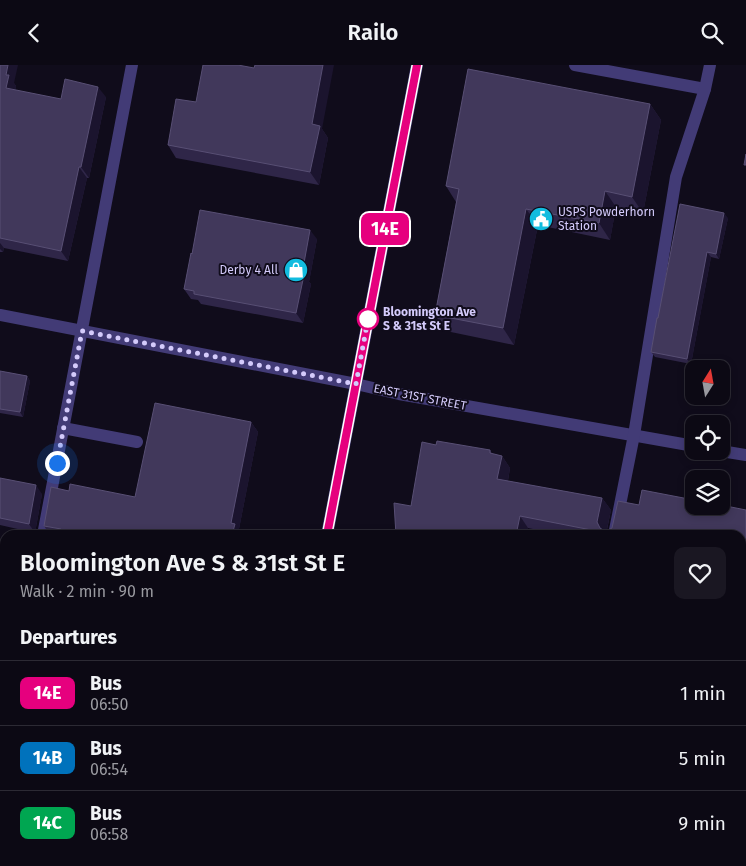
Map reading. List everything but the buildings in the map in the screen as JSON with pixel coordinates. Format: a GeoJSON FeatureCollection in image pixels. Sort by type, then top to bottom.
{"type":"FeatureCollection","features":[{"type":"Feature","properties":{"kind":"street"},"geometry":{"type":"LineString","coordinates":[[44,530],[132,65]]}},
{"type":"Feature","properties":{"kind":"street"},"geometry":{"type":"LineString","coordinates":[[328,530],[417,65]]}},
{"type":"Feature","properties":{"kind":"street"},"geometry":{"type":"LineString","coordinates":[[575,65],[636,70],[705,89]]}},
{"type":"Feature","properties":{"kind":"street"},"geometry":{"type":"LineString","coordinates":[[615,530],[634,435],[676,177],[705,89],[710,65]]}},
{"type":"Feature","properties":{"kind":"street","name":"EAST 31ST STREET"},"geometry":{"type":"LineString","coordinates":[[0,315],[399,394],[685,444]]}},
{"type":"Feature","properties":{"kind":"street"},"geometry":{"type":"LineString","coordinates":[[63,428],[137,442]]}},
{"type":"Feature","properties":{"kind":"street"},"geometry":{"type":"LineString","coordinates":[[730,452],[746,455]]}},
{"type":"Feature","properties":{"kind":"bus line","name":"14E"},"geometry":{"type":"LineString","coordinates":[[328,530],[417,65]]}},
{"type":"Feature","properties":{"kind":"place","name":"USPS Powderhorn Station"},"geometry":{"type":"Point","coordinates":[541,219]}},
{"type":"Feature","properties":{"kind":"place","name":"Derby 4 All"},"geometry":{"type":"Point","coordinates":[296,270]}},
{"type":"Feature","properties":{"kind":"place","name":"Bloomington Ave S & 31st St E"},"geometry":{"type":"Point","coordinates":[368,319]}},
{"type":"Feature","properties":{"kind":"route"},"geometry":{"type":"LineString","coordinates":[[57,463],[82,331],[356,384],[368,319]]}}]}
